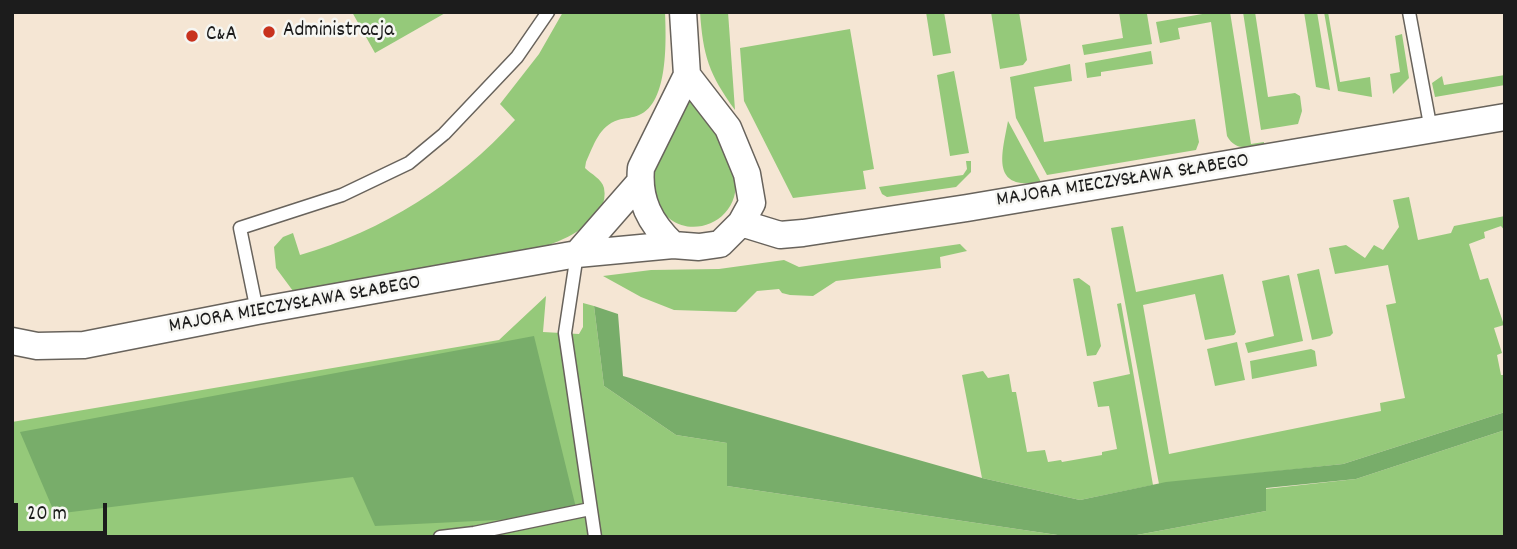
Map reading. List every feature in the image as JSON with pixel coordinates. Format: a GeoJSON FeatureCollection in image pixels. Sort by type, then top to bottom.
{"type":"FeatureCollection","features":[{"type":"Feature","properties":{"kind":"street"},"geometry":{"type":"LineString","coordinates":[[673,245],[650,218],[642,198],[640,182],[641,168],[687,75],[683,12]]}},
{"type":"Feature","properties":{"kind":"street"},"geometry":{"type":"LineString","coordinates":[[687,75],[728,128],[747,174],[752,203],[741,223]]}},
{"type":"Feature","properties":{"kind":"street","name":"MAJORA MIECZYSŁAWA SŁABEGO"},"geometry":{"type":"LineString","coordinates":[[12,341],[37,346],[84,345],[577,254],[673,245],[699,247],[720,244],[741,223],[780,235],[803,233],[1505,117]]}},
{"type":"Feature","properties":{"kind":"street"},"geometry":{"type":"LineString","coordinates":[[577,254],[640,182]]}},
{"type":"Feature","properties":{"kind":"lane"},"geometry":{"type":"LineString","coordinates":[[257,311],[240,228],[342,195],[409,163],[444,134],[509,65],[548,12]]}},
{"type":"Feature","properties":{"kind":"lane"},"geometry":{"type":"LineString","coordinates":[[1409,12],[1431,130]]}},
{"type":"Feature","properties":{"kind":"lane"},"geometry":{"type":"LineString","coordinates":[[577,254],[565,333],[596,537]]}},
{"type":"Feature","properties":{"kind":"lane"},"geometry":{"type":"LineString","coordinates":[[440,537],[474,533],[590,509]]}},
{"type":"Feature","properties":{"kind":"green space"},"geometry":{"type":"Polygon","coordinates":[[[352,12],[447,12],[375,53],[352,12]]]}},
{"type":"Feature","properties":{"kind":"green space"},"geometry":{"type":"Polygon","coordinates":[[[563,12],[665,12],[664,69],[656,97],[649,108],[639,115],[618,120],[606,127],[586,162],[585,168],[599,179],[604,188],[604,199],[595,217],[578,231],[549,245],[293,291],[276,268],[274,247],[283,237],[293,233],[300,255],[331,245],[389,219],[469,165],[515,120],[500,104],[539,54],[563,12]]]}},
{"type":"Feature","properties":{"kind":"green space"},"geometry":{"type":"Polygon","coordinates":[[[700,12],[728,12],[735,110],[719,86],[709,64],[700,12]]]}},
{"type":"Feature","properties":{"kind":"green space"},"geometry":{"type":"Polygon","coordinates":[[[926,12],[944,12],[951,53],[933,56],[926,12]]]}},
{"type":"Feature","properties":{"kind":"green space"},"geometry":{"type":"Polygon","coordinates":[[[991,12],[1019,12],[1027,60],[1023,65],[1000,69],[991,12]]]}},
{"type":"Feature","properties":{"kind":"green space"},"geometry":{"type":"Polygon","coordinates":[[[1119,12],[1159,12],[1147,14],[1152,44],[1084,55],[1082,45],[1123,38],[1119,12]]]}},
{"type":"Feature","properties":{"kind":"green space"},"geometry":{"type":"Polygon","coordinates":[[[1214,12],[1230,12],[1251,144],[1264,144],[1239,146],[1227,136],[1211,22],[1178,28],[1180,39],[1160,43],[1156,22],[1214,12]]]}},
{"type":"Feature","properties":{"kind":"green space"},"geometry":{"type":"Polygon","coordinates":[[[1243,12],[1255,12],[1268,97],[1295,93],[1300,96],[1302,111],[1298,124],[1261,130],[1243,12]]]}},
{"type":"Feature","properties":{"kind":"green space"},"geometry":{"type":"Polygon","coordinates":[[[1304,12],[1317,12],[1330,90],[1316,87],[1304,12]]]}},
{"type":"Feature","properties":{"kind":"green space"},"geometry":{"type":"Polygon","coordinates":[[[1324,12],[1328,12],[1340,82],[1370,77],[1372,97],[1338,91],[1324,12]]]}},
{"type":"Feature","properties":{"kind":"green space"},"geometry":{"type":"Polygon","coordinates":[[[850,29],[874,169],[863,171],[866,189],[793,198],[744,101],[740,48],[850,29]]]}},
{"type":"Feature","properties":{"kind":"green space"},"geometry":{"type":"Polygon","coordinates":[[[1402,34],[1409,78],[1393,94],[1390,74],[1400,72],[1395,36],[1402,34]]]}},
{"type":"Feature","properties":{"kind":"green space"},"geometry":{"type":"Polygon","coordinates":[[[1151,51],[1153,64],[1101,72],[1101,76],[1087,78],[1085,63],[1151,51]]]}},
{"type":"Feature","properties":{"kind":"green space"},"geometry":{"type":"Polygon","coordinates":[[[1070,64],[1072,81],[1034,87],[1044,142],[1195,119],[1199,142],[1196,150],[1047,175],[1016,118],[1010,77],[1070,64]]]}},
{"type":"Feature","properties":{"kind":"green space"},"geometry":{"type":"Polygon","coordinates":[[[954,71],[969,153],[950,156],[937,75],[954,71]]]}},
{"type":"Feature","properties":{"kind":"green space"},"geometry":{"type":"Polygon","coordinates":[[[1505,75],[1505,85],[1435,97],[1432,83],[1442,76],[1444,85],[1505,75]]]}},
{"type":"Feature","properties":{"kind":"green space"},"geometry":{"type":"Polygon","coordinates":[[[689,98],[723,144],[735,176],[735,194],[729,209],[718,219],[690,227],[676,223],[663,212],[655,196],[652,181],[656,159],[689,98]]]}},
{"type":"Feature","properties":{"kind":"green space"},"geometry":{"type":"Polygon","coordinates":[[[1008,121],[1041,182],[1013,181],[1007,175],[1002,157],[1008,121]]]}},
{"type":"Feature","properties":{"kind":"green space"},"geometry":{"type":"Polygon","coordinates":[[[966,161],[971,161],[971,172],[956,187],[887,197],[879,187],[963,175],[967,169],[966,161]]]}},
{"type":"Feature","properties":{"kind":"green space"},"geometry":{"type":"Polygon","coordinates":[[[1409,197],[1418,240],[1451,233],[1454,226],[1505,216],[1505,231],[1501,226],[1484,232],[1485,238],[1469,244],[1480,280],[1488,278],[1504,325],[1494,328],[1502,353],[1497,355],[1501,375],[1505,375],[1505,412],[1343,464],[1159,484],[1111,228],[1123,226],[1136,292],[1223,274],[1236,332],[1234,335],[1205,340],[1195,294],[1143,305],[1169,454],[1381,411],[1380,403],[1405,398],[1386,305],[1396,303],[1388,265],[1335,274],[1329,248],[1346,245],[1365,258],[1374,245],[1383,250],[1399,227],[1393,200],[1409,197]]]}},
{"type":"Feature","properties":{"kind":"green space"},"geometry":{"type":"Polygon","coordinates":[[[960,244],[967,251],[940,257],[941,268],[836,281],[813,296],[790,295],[779,289],[757,291],[736,312],[674,310],[641,297],[603,276],[651,270],[719,269],[784,260],[799,267],[960,244]]]}},
{"type":"Feature","properties":{"kind":"green space"},"geometry":{"type":"Polygon","coordinates":[[[1319,269],[1333,333],[1312,340],[1297,274],[1319,269]]]}},
{"type":"Feature","properties":{"kind":"green space"},"geometry":{"type":"Polygon","coordinates":[[[1289,275],[1303,341],[1248,353],[1245,343],[1274,336],[1262,281],[1289,275]]]}},
{"type":"Feature","properties":{"kind":"green space"},"geometry":{"type":"Polygon","coordinates":[[[1079,278],[1090,286],[1101,346],[1096,355],[1087,356],[1073,279],[1079,278]]]}},
{"type":"Feature","properties":{"kind":"green space"},"geometry":{"type":"Polygon","coordinates":[[[546,296],[543,332],[579,334],[583,327],[583,303],[594,306],[604,386],[676,435],[727,443],[727,486],[1071,537],[12,537],[12,422],[499,340],[546,296]]]}},
{"type":"Feature","properties":{"kind":"green space"},"geometry":{"type":"Polygon","coordinates":[[[1121,303],[1153,485],[1080,500],[982,478],[962,375],[983,371],[988,378],[1009,374],[1012,392],[1016,392],[1027,452],[1045,450],[1048,462],[1062,462],[1102,455],[1102,452],[1117,449],[1109,406],[1098,407],[1093,382],[1130,374],[1117,304],[1121,303]]]}},
{"type":"Feature","properties":{"kind":"green space"},"geometry":{"type":"Polygon","coordinates":[[[594,306],[618,314],[623,376],[982,478],[1080,500],[1166,482],[1343,464],[1505,412],[1505,430],[1356,479],[1266,488],[1266,511],[1126,537],[1071,537],[727,486],[727,443],[676,435],[604,386],[594,306]]]}},
{"type":"Feature","properties":{"kind":"green space"},"geometry":{"type":"Polygon","coordinates":[[[534,336],[578,516],[375,526],[353,477],[55,514],[20,432],[534,336]]]}},
{"type":"Feature","properties":{"kind":"green space"},"geometry":{"type":"Polygon","coordinates":[[[1237,342],[1245,380],[1215,386],[1207,349],[1237,342]]]}},
{"type":"Feature","properties":{"kind":"green space"},"geometry":{"type":"Polygon","coordinates":[[[1311,349],[1315,351],[1317,366],[1252,379],[1250,361],[1311,349]]]}},
{"type":"Feature","properties":{"kind":"green space"},"geometry":{"type":"Polygon","coordinates":[[[1505,430],[1505,537],[1126,537],[1266,511],[1265,489],[1356,479],[1505,430]]]}},
{"type":"Feature","properties":{"kind":"place","name":"Administracja"},"geometry":{"type":"Point","coordinates":[269,32]}},
{"type":"Feature","properties":{"kind":"place","name":"C&A"},"geometry":{"type":"Point","coordinates":[192,36]}}]}
